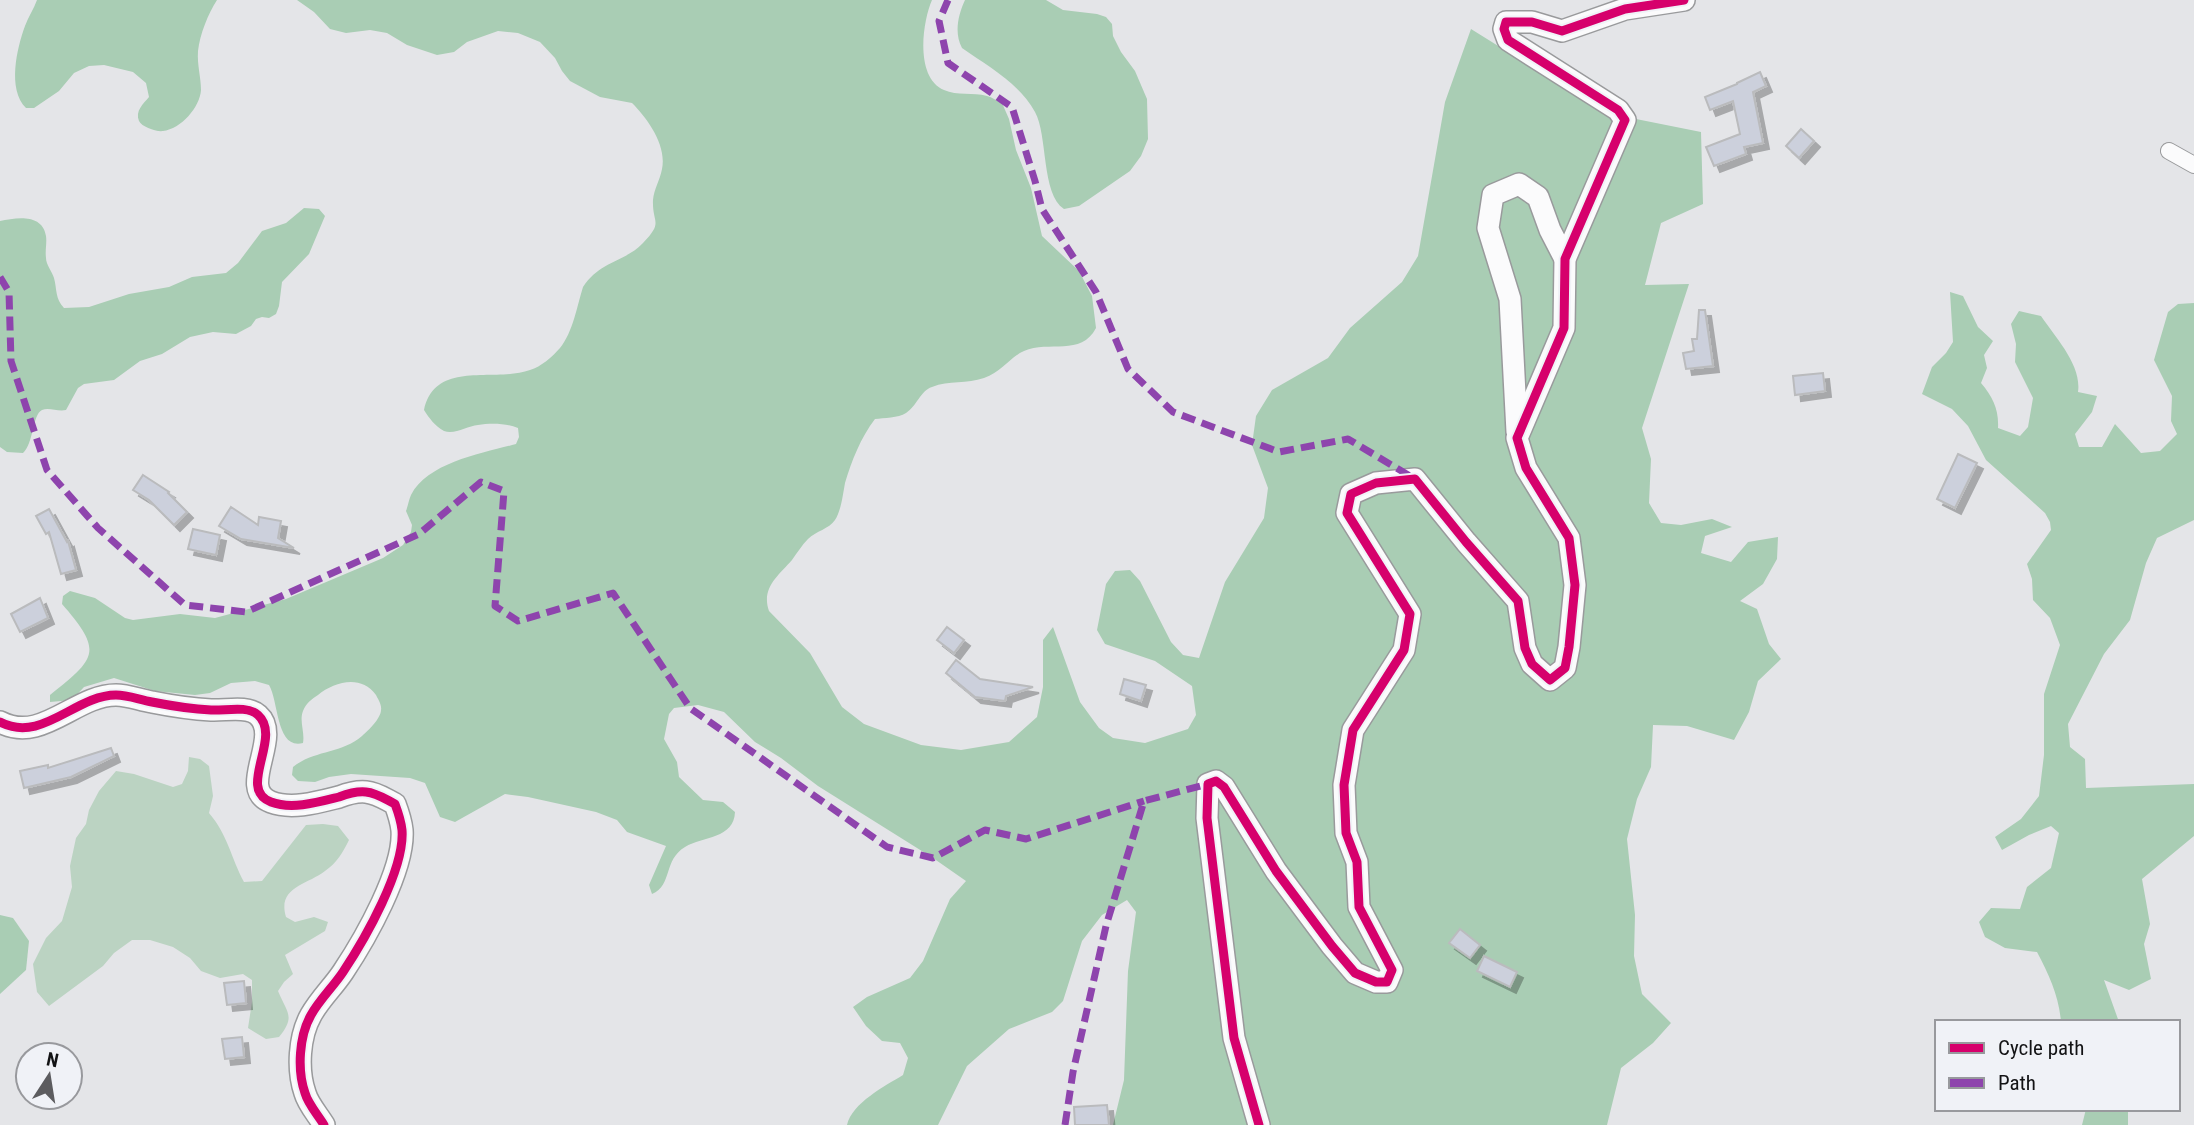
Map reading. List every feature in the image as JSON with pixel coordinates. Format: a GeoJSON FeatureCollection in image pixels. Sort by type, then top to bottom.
{"type":"FeatureCollection","features":[{"type":"Feature","properties":{"kind":"street"},"geometry":{"type":"LineString","coordinates":[[1517,438],[1564,328],[1565,259],[1625,120],[1618,110],[1508,40],[1504,29],[1506,22],[1532,22],[1562,31],[1625,9],[1684,0]]}},
{"type":"Feature","properties":{"kind":"street"},"geometry":{"type":"LineString","coordinates":[[2169,151],[2194,165]]}},
{"type":"Feature","properties":{"kind":"street"},"geometry":{"type":"LineString","coordinates":[[1259,1125],[1234,1038],[1207,818],[1208,784],[1216,781],[1224,787],[1276,871],[1355,973],[1376,982],[1387,982],[1392,970],[1359,907],[1357,862],[1346,833],[1345,785],[1353,730],[1404,650],[1410,614],[1347,513],[1351,494],[1376,484],[1415,479],[1465,542],[1518,601],[1525,648],[1532,664],[1550,680],[1565,668],[1575,585],[1569,538],[1526,468],[1517,438],[1510,299],[1488,228],[1493,195],[1519,184],[1538,197],[1550,230],[1565,259]]}},
{"type":"Feature","properties":{"kind":"street"},"geometry":{"type":"LineString","coordinates":[[0,722],[23,728],[39,726],[94,700],[115,695],[193,709],[247,711],[259,716],[265,726],[257,785],[261,796],[268,802],[303,805],[363,792],[379,795],[395,804],[402,832],[401,845],[387,892],[342,973],[311,1015],[304,1031],[300,1054],[305,1093],[324,1125]]}},
{"type":"Feature","properties":{"kind":"green space"},"geometry":{"type":"Polygon","coordinates":[[[37,0],[217,0],[205,24],[199,45],[201,90],[193,110],[183,122],[170,129],[160,131],[146,127],[139,121],[138,114],[149,97],[146,83],[133,72],[104,65],[89,66],[74,73],[59,91],[34,108],[26,108],[17,90],[15,68],[22,35],[37,0]]]}},
{"type":"Feature","properties":{"kind":"green space"},"geometry":{"type":"Polygon","coordinates":[[[297,0],[932,0],[928,10],[923,49],[928,74],[935,84],[944,90],[987,96],[1002,103],[1031,188],[1042,236],[1079,271],[1092,296],[1096,328],[1090,337],[1073,345],[1024,351],[984,378],[932,387],[924,392],[906,413],[875,419],[853,458],[835,520],[811,536],[776,577],[769,589],[767,603],[769,611],[810,653],[842,707],[864,724],[921,745],[961,750],[1009,742],[1037,717],[1043,687],[1043,640],[1053,627],[1080,702],[1099,728],[1113,738],[1145,743],[1188,729],[1196,715],[1192,686],[1155,661],[1105,644],[1097,630],[1106,584],[1115,571],[1130,570],[1140,581],[1171,642],[1183,655],[1199,658],[1225,582],[1264,518],[1268,488],[1252,445],[1256,416],[1272,390],[1328,358],[1350,328],[1402,282],[1418,256],[1445,102],[1471,29],[1606,113],[1701,132],[1703,204],[1661,223],[1645,285],[1689,284],[1642,428],[1651,459],[1649,503],[1661,523],[1681,525],[1712,519],[1732,527],[1705,536],[1701,553],[1731,562],[1748,542],[1778,537],[1777,559],[1763,584],[1740,601],[1757,609],[1769,644],[1781,659],[1758,681],[1749,712],[1734,740],[1687,726],[1653,725],[1651,767],[1637,799],[1627,839],[1635,915],[1634,956],[1642,994],[1671,1023],[1653,1043],[1621,1068],[1607,1125],[1113,1125],[1124,1080],[1128,971],[1136,912],[1127,900],[1102,915],[1082,941],[1063,1001],[1052,1012],[1009,1029],[967,1066],[938,1125],[847,1125],[862,1102],[903,1075],[908,1058],[900,1043],[882,1041],[866,1026],[853,1007],[867,997],[910,978],[923,961],[950,899],[966,881],[818,786],[755,742],[724,712],[698,705],[674,708],[669,714],[664,739],[677,762],[679,777],[703,800],[723,802],[735,812],[733,821],[723,832],[692,843],[678,852],[663,885],[652,894],[649,885],[666,846],[627,832],[617,820],[596,812],[505,794],[455,822],[440,817],[425,783],[410,778],[351,774],[315,782],[298,781],[292,775],[293,767],[354,742],[377,720],[381,710],[380,702],[370,688],[363,684],[339,684],[324,690],[309,702],[302,715],[303,743],[294,743],[288,739],[283,732],[269,685],[255,681],[231,683],[210,693],[195,695],[155,691],[114,678],[84,687],[72,700],[50,702],[50,695],[77,672],[89,654],[89,644],[84,633],[62,604],[63,596],[70,591],[95,598],[125,618],[133,620],[180,614],[215,618],[286,599],[383,558],[403,545],[412,525],[406,511],[411,495],[419,484],[443,467],[473,455],[516,444],[519,437],[518,428],[498,424],[444,431],[424,410],[430,394],[440,384],[453,378],[516,373],[534,369],[547,361],[564,342],[583,287],[590,278],[636,249],[655,226],[653,200],[663,160],[659,142],[644,116],[632,103],[600,97],[570,81],[555,58],[540,42],[518,33],[498,31],[467,42],[454,52],[437,55],[407,45],[387,33],[370,30],[346,33],[330,29],[314,12],[297,0]]]}},
{"type":"Feature","properties":{"kind":"green space"},"geometry":{"type":"Polygon","coordinates":[[[965,0],[1046,0],[1063,10],[1106,17],[1112,24],[1113,36],[1121,52],[1135,71],[1147,99],[1148,139],[1141,156],[1130,171],[1079,206],[1064,209],[1057,201],[1048,178],[1042,135],[1035,112],[1012,84],[962,48],[958,24],[965,0]]]}},
{"type":"Feature","properties":{"kind":"green space"},"geometry":{"type":"Polygon","coordinates":[[[304,208],[319,209],[325,216],[309,254],[282,282],[276,314],[269,318],[256,319],[251,326],[236,334],[213,332],[190,337],[162,354],[140,361],[114,380],[84,384],[78,388],[66,410],[45,409],[39,413],[23,453],[7,452],[0,447],[0,221],[28,219],[39,224],[46,236],[46,261],[61,305],[64,308],[89,307],[129,294],[169,287],[192,277],[226,273],[238,263],[262,231],[286,223],[304,208]]]}},
{"type":"Feature","properties":{"kind":"green space"},"geometry":{"type":"Polygon","coordinates":[[[1950,292],[1963,296],[1978,327],[1993,341],[1984,355],[1987,368],[1981,383],[1994,404],[1998,428],[2020,436],[2028,427],[2033,398],[2015,362],[2016,344],[2011,324],[2019,311],[2041,316],[2072,362],[2078,392],[2097,396],[2092,412],[2075,434],[2079,447],[2102,447],[2115,424],[2141,453],[2160,451],[2177,434],[2171,421],[2172,396],[2154,360],[2168,312],[2178,304],[2194,303],[2194,520],[2157,538],[2146,563],[2130,620],[2104,654],[2068,724],[2070,747],[2085,759],[2086,788],[2194,784],[2194,836],[2142,879],[2150,924],[2144,944],[2151,979],[2129,990],[2104,980],[2118,1020],[2061,1020],[2053,986],[2037,952],[2005,948],[1985,937],[1979,922],[1991,908],[2020,909],[2027,887],[2051,868],[2059,833],[2051,826],[2002,850],[1995,837],[2021,819],[2039,796],[2044,755],[2044,694],[2060,645],[2050,618],[2033,600],[2032,579],[2027,564],[2051,530],[2050,522],[2045,513],[1986,460],[1968,426],[1952,409],[1922,394],[1932,367],[1953,342],[1950,292]]]}},
{"type":"Feature","properties":{"kind":"green space"},"geometry":{"type":"Polygon","coordinates":[[[189,757],[200,759],[209,766],[213,796],[209,813],[225,838],[244,882],[262,881],[306,825],[338,826],[349,840],[333,864],[318,876],[295,888],[286,899],[286,917],[295,922],[314,917],[328,922],[325,931],[285,955],[293,974],[278,991],[289,1019],[279,1037],[266,1039],[248,1028],[252,980],[243,974],[220,978],[201,971],[190,958],[173,947],[150,940],[132,940],[114,953],[103,966],[49,1006],[37,992],[33,964],[46,938],[62,921],[72,887],[70,866],[76,838],[86,824],[89,810],[99,791],[116,771],[173,787],[182,784],[188,771],[189,757]]]}},
{"type":"Feature","properties":{"kind":"green space"},"geometry":{"type":"Polygon","coordinates":[[[0,915],[13,918],[29,941],[26,970],[0,994],[0,915]]]}},
{"type":"Feature","properties":{"kind":"green space"},"geometry":{"type":"Polygon","coordinates":[[[2086,1111],[2128,1111],[2128,1125],[2082,1125],[2086,1111]]]}},
{"type":"Feature","properties":{"kind":"building"},"geometry":{"type":"Polygon","coordinates":[[[1760,72],[1766,86],[1753,92],[1763,143],[1744,147],[1746,154],[1714,166],[1706,147],[1740,134],[1733,101],[1710,110],[1705,97],[1760,72]]]}},
{"type":"Feature","properties":{"kind":"building"},"geometry":{"type":"Polygon","coordinates":[[[1801,129],[1814,141],[1799,158],[1786,146],[1801,129]]]}},
{"type":"Feature","properties":{"kind":"building"},"geometry":{"type":"Polygon","coordinates":[[[1699,310],[1705,310],[1713,366],[1686,369],[1683,353],[1694,351],[1692,339],[1697,339],[1699,310]]]}},
{"type":"Feature","properties":{"kind":"building"},"geometry":{"type":"Polygon","coordinates":[[[1823,373],[1825,391],[1795,395],[1793,376],[1823,373]]]}},
{"type":"Feature","properties":{"kind":"building"},"geometry":{"type":"Polygon","coordinates":[[[1958,454],[1977,463],[1955,508],[1937,499],[1958,454]]]}},
{"type":"Feature","properties":{"kind":"building"},"geometry":{"type":"Polygon","coordinates":[[[143,475],[169,492],[187,512],[174,525],[149,500],[133,490],[143,475]]]}},
{"type":"Feature","properties":{"kind":"building"},"geometry":{"type":"Polygon","coordinates":[[[231,507],[258,525],[259,517],[281,521],[278,538],[294,548],[241,539],[219,526],[231,507]]]}},
{"type":"Feature","properties":{"kind":"building"},"geometry":{"type":"Polygon","coordinates":[[[49,509],[68,541],[76,570],[61,574],[49,532],[46,534],[36,516],[49,509]]]}},
{"type":"Feature","properties":{"kind":"building"},"geometry":{"type":"Polygon","coordinates":[[[193,529],[220,535],[216,555],[188,549],[193,529]]]}},
{"type":"Feature","properties":{"kind":"building"},"geometry":{"type":"Polygon","coordinates":[[[40,598],[48,618],[20,632],[11,614],[40,598]]]}},
{"type":"Feature","properties":{"kind":"building"},"geometry":{"type":"Polygon","coordinates":[[[947,627],[964,640],[954,653],[937,640],[947,627]]]}},
{"type":"Feature","properties":{"kind":"building"},"geometry":{"type":"Polygon","coordinates":[[[956,660],[980,679],[1033,687],[1006,696],[1005,701],[975,697],[946,673],[956,660]]]}},
{"type":"Feature","properties":{"kind":"building"},"geometry":{"type":"Polygon","coordinates":[[[1124,679],[1146,685],[1141,701],[1120,694],[1124,679]]]}},
{"type":"Feature","properties":{"kind":"building"},"geometry":{"type":"Polygon","coordinates":[[[111,748],[114,756],[71,777],[24,788],[20,771],[48,765],[48,768],[111,748]]]}},
{"type":"Feature","properties":{"kind":"building"},"geometry":{"type":"Polygon","coordinates":[[[1460,929],[1480,945],[1470,958],[1449,943],[1460,929]]]}},
{"type":"Feature","properties":{"kind":"building"},"geometry":{"type":"Polygon","coordinates":[[[1484,956],[1517,972],[1510,987],[1477,971],[1484,956]]]}},
{"type":"Feature","properties":{"kind":"building"},"geometry":{"type":"Polygon","coordinates":[[[244,981],[246,1003],[227,1005],[224,983],[244,981]]]}},
{"type":"Feature","properties":{"kind":"building"},"geometry":{"type":"Polygon","coordinates":[[[242,1037],[244,1057],[225,1059],[222,1039],[242,1037]]]}},
{"type":"Feature","properties":{"kind":"building"},"geometry":{"type":"Polygon","coordinates":[[[1107,1105],[1109,1125],[1075,1125],[1074,1107],[1107,1105]]]}},
{"type":"Feature","properties":{"kind":"marked path"},"geometry":{"type":"LineString","coordinates":[[948,0],[939,21],[948,63],[1012,107],[1042,209],[1096,292],[1128,369],[1173,412],[1279,452],[1348,439],[1415,479]]}},
{"type":"Feature","properties":{"kind":"marked path"},"geometry":{"type":"LineString","coordinates":[[0,277],[9,292],[11,361],[47,470],[98,528],[185,605],[246,612],[419,534],[481,482],[504,491],[495,606],[518,621],[613,593],[690,708],[887,847],[933,858],[985,830],[1026,839],[1144,801]]}},
{"type":"Feature","properties":{"kind":"marked path"},"geometry":{"type":"LineString","coordinates":[[1065,1125],[1073,1072],[1106,926],[1144,801],[1208,784]]}},
{"type":"Feature","properties":{"kind":"cycle path"},"geometry":{"type":"LineString","coordinates":[[1259,1125],[1234,1038],[1207,818],[1208,784],[1216,781],[1224,787],[1276,871],[1355,973],[1376,982],[1387,982],[1392,970],[1359,907],[1357,862],[1346,833],[1344,785],[1353,730],[1404,650],[1410,614],[1347,513],[1351,494],[1376,483],[1415,479],[1518,601],[1525,648],[1532,664],[1550,680],[1565,668],[1575,585],[1569,538],[1526,468],[1517,438],[1564,328],[1565,259],[1625,120],[1618,110],[1508,40],[1504,29],[1506,22],[1532,22],[1562,31],[1625,9],[1684,0]]}},
{"type":"Feature","properties":{"kind":"cycle path"},"geometry":{"type":"LineString","coordinates":[[0,722],[15,727],[30,727],[86,702],[116,695],[189,708],[248,710],[258,715],[264,725],[266,736],[258,786],[261,795],[271,802],[305,804],[363,792],[377,795],[395,804],[402,827],[401,846],[390,883],[362,941],[315,1009],[304,1033],[300,1053],[302,1084],[308,1101],[324,1125]]}}]}
